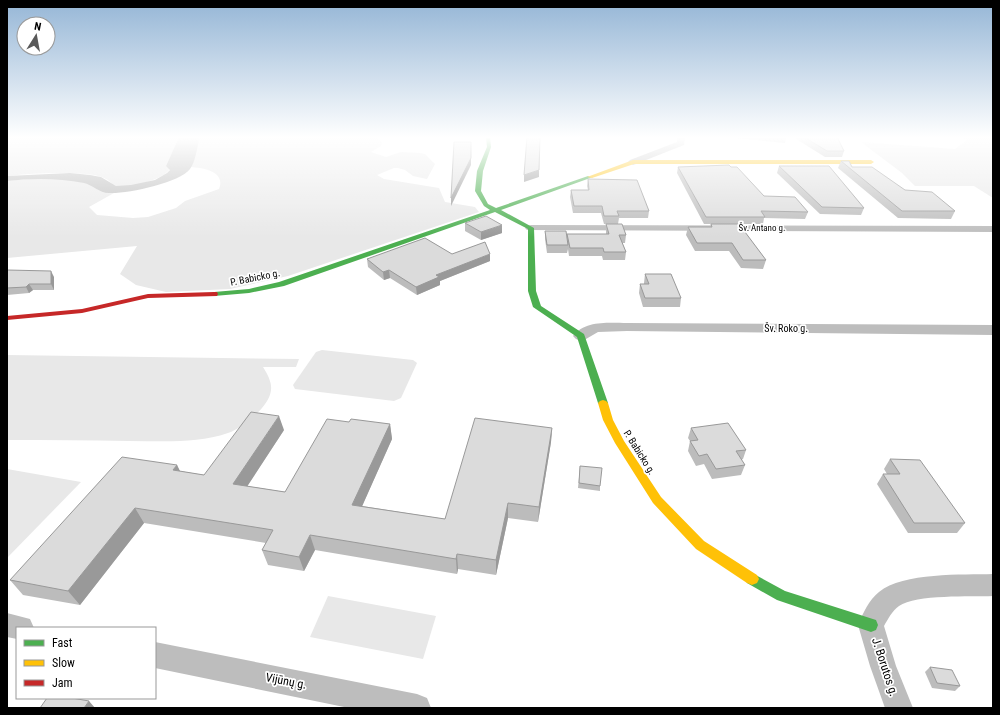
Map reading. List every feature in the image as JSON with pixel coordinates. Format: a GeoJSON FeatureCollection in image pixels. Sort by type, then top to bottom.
{"type":"FeatureCollection","features":[{"type":"Feature","properties":{"kind":"street"},"geometry":{"type":"LineString","coordinates":[[480,170],[478,191],[486,205],[531,228],[532,291],[537,307],[581,336]]}},
{"type":"Feature","properties":{"kind":"street","name":"P. Babicko g."},"geometry":{"type":"LineString","coordinates":[[7,318],[82,311],[148,296],[225,294],[249,291],[281,284],[609,170]]}},
{"type":"Feature","properties":{"kind":"street","name":"Šv. Antano g."},"geometry":{"type":"LineString","coordinates":[[531,228],[993,229]]}},
{"type":"Feature","properties":{"kind":"street","name":"Šv. Roko g."},"geometry":{"type":"LineString","coordinates":[[581,336],[595,328],[627,327],[993,330]]}},
{"type":"Feature","properties":{"kind":"street","name":"P. Babicko g."},"geometry":{"type":"LineString","coordinates":[[581,336],[608,420],[620,443],[657,500],[700,545],[739,572],[782,596],[871,625]]}},
{"type":"Feature","properties":{"kind":"street"},"geometry":{"type":"LineString","coordinates":[[871,625],[879,609],[891,597],[917,589],[993,585]]}},
{"type":"Feature","properties":{"kind":"street","name":"J. Borutos g."},"geometry":{"type":"LineString","coordinates":[[871,625],[883,666],[899,708]]}},
{"type":"Feature","properties":{"kind":"street","name":"Vijūnų g."},"geometry":{"type":"LineString","coordinates":[[156,655],[417,708]]}},
{"type":"Feature","properties":{"kind":"shaded area"},"geometry":{"type":"Polygon","coordinates":[[[7,170],[169,170],[160,177],[145,183],[121,187],[115,186],[103,178],[87,174],[47,173],[7,176],[7,170]]]}},
{"type":"Feature","properties":{"kind":"shaded area"},"geometry":{"type":"Polygon","coordinates":[[[170,170],[188,170],[175,179],[152,187],[117,193],[105,193],[84,183],[65,180],[26,179],[7,181],[7,176],[70,173],[101,177],[116,186],[131,185],[155,180],[170,170]]]}},
{"type":"Feature","properties":{"kind":"shaded area"},"geometry":{"type":"Polygon","coordinates":[[[208,170],[388,170],[377,175],[384,179],[439,188],[445,202],[475,207],[479,212],[288,276],[230,289],[166,292],[136,285],[120,274],[137,246],[7,258],[7,181],[66,179],[89,184],[102,191],[114,193],[89,207],[97,215],[133,218],[148,217],[176,208],[185,201],[219,189],[219,178],[208,170]]]}},
{"type":"Feature","properties":{"kind":"shaded area"},"geometry":{"type":"Polygon","coordinates":[[[405,170],[432,170],[427,179],[413,176],[405,170]]]}},
{"type":"Feature","properties":{"kind":"shaded area"},"geometry":{"type":"Polygon","coordinates":[[[899,170],[993,170],[993,198],[974,186],[915,186],[899,170]]]}},
{"type":"Feature","properties":{"kind":"shaded area"},"geometry":{"type":"Polygon","coordinates":[[[322,350],[413,360],[417,363],[401,398],[394,401],[295,389],[293,385],[316,352],[322,350]]]}},
{"type":"Feature","properties":{"kind":"shaded area"},"geometry":{"type":"Polygon","coordinates":[[[7,355],[299,359],[296,367],[263,367],[271,383],[271,392],[262,408],[242,426],[216,437],[166,441],[7,440],[7,355]]]}},
{"type":"Feature","properties":{"kind":"shaded area"},"geometry":{"type":"Polygon","coordinates":[[[7,469],[81,482],[7,558],[7,469]]]}},
{"type":"Feature","properties":{"kind":"shaded area"},"geometry":{"type":"Polygon","coordinates":[[[328,596],[436,616],[423,659],[310,637],[328,596]]]}},
{"type":"Feature","properties":{"kind":"building"},"geometry":{"type":"Polygon","coordinates":[[[452,170],[465,170],[451,198],[452,170]]]}},
{"type":"Feature","properties":{"kind":"building"},"geometry":{"type":"Polygon","coordinates":[[[524,170],[538,170],[524,175],[524,170]]]}},
{"type":"Feature","properties":{"kind":"building"},"geometry":{"type":"Polygon","coordinates":[[[680,170],[740,170],[764,196],[795,197],[808,212],[761,211],[765,217],[706,217],[680,170]]]}},
{"type":"Feature","properties":{"kind":"building"},"geometry":{"type":"Polygon","coordinates":[[[784,170],[833,170],[864,208],[822,207],[784,170]]]}},
{"type":"Feature","properties":{"kind":"building"},"geometry":{"type":"Polygon","coordinates":[[[852,170],[877,170],[905,190],[932,192],[955,211],[902,211],[852,170]]]}},
{"type":"Feature","properties":{"kind":"building"},"geometry":{"type":"Polygon","coordinates":[[[588,179],[637,180],[649,211],[617,211],[619,216],[604,216],[602,206],[574,206],[571,190],[589,190],[588,179]]]}},
{"type":"Feature","properties":{"kind":"building"},"geometry":{"type":"Polygon","coordinates":[[[486,216],[502,225],[481,232],[465,223],[486,216]]]}},
{"type":"Feature","properties":{"kind":"building"},"geometry":{"type":"Polygon","coordinates":[[[606,224],[622,224],[626,235],[619,235],[626,252],[604,252],[603,248],[570,248],[567,234],[609,234],[606,224]]]}},
{"type":"Feature","properties":{"kind":"building"},"geometry":{"type":"Polygon","coordinates":[[[711,224],[739,224],[766,260],[743,260],[732,243],[697,243],[688,227],[712,227],[711,224]]]}},
{"type":"Feature","properties":{"kind":"building"},"geometry":{"type":"Polygon","coordinates":[[[545,231],[566,231],[568,245],[547,245],[545,231]]]}},
{"type":"Feature","properties":{"kind":"building"},"geometry":{"type":"Polygon","coordinates":[[[425,238],[452,254],[485,242],[490,254],[436,275],[439,277],[416,287],[389,270],[383,272],[367,259],[425,238]]]}},
{"type":"Feature","properties":{"kind":"building"},"geometry":{"type":"Polygon","coordinates":[[[7,270],[51,271],[51,284],[29,284],[26,287],[7,288],[7,270]]]}},
{"type":"Feature","properties":{"kind":"building"},"geometry":{"type":"Polygon","coordinates":[[[645,274],[671,274],[681,298],[645,298],[640,284],[649,284],[645,274]]]}},
{"type":"Feature","properties":{"kind":"building"},"geometry":{"type":"Polygon","coordinates":[[[251,412],[279,416],[233,484],[285,492],[327,419],[349,422],[351,419],[390,424],[352,505],[445,519],[475,418],[552,428],[539,507],[508,503],[496,560],[457,554],[456,559],[310,535],[299,557],[262,550],[273,530],[135,508],[68,591],[10,580],[122,457],[177,465],[173,470],[204,475],[251,412]]]}},
{"type":"Feature","properties":{"kind":"building"},"geometry":{"type":"Polygon","coordinates":[[[728,423],[746,450],[736,451],[745,465],[716,469],[707,454],[699,456],[690,441],[698,440],[691,428],[728,423]]]}},
{"type":"Feature","properties":{"kind":"building"},"geometry":{"type":"Polygon","coordinates":[[[890,459],[920,460],[965,523],[914,523],[883,474],[900,474],[890,459]]]}},
{"type":"Feature","properties":{"kind":"building"},"geometry":{"type":"Polygon","coordinates":[[[580,466],[602,468],[600,486],[579,483],[580,466]]]}},
{"type":"Feature","properties":{"kind":"building"},"geometry":{"type":"Polygon","coordinates":[[[930,667],[952,670],[960,686],[937,683],[930,667]]]}},
{"type":"Feature","properties":{"kind":"building"},"geometry":{"type":"Polygon","coordinates":[[[46,699],[78,699],[89,701],[84,708],[40,708],[46,699]]]}},
{"type":"Feature","properties":{"kind":"traffic: fast"},"geometry":{"type":"LineString","coordinates":[[480,170],[478,191],[486,205],[531,228],[532,291],[537,307],[581,336],[603,403]]}},
{"type":"Feature","properties":{"kind":"traffic: fast"},"geometry":{"type":"LineString","coordinates":[[214,294],[249,291],[281,284],[590,177]]}},
{"type":"Feature","properties":{"kind":"traffic: fast"},"geometry":{"type":"LineString","coordinates":[[752,579],[782,596],[871,625]]}},
{"type":"Feature","properties":{"kind":"traffic: slow"},"geometry":{"type":"LineString","coordinates":[[590,177],[609,170]]}},
{"type":"Feature","properties":{"kind":"traffic: slow"},"geometry":{"type":"LineString","coordinates":[[603,403],[608,420],[620,443],[657,500],[700,545],[752,579]]}},
{"type":"Feature","properties":{"kind":"traffic: jam"},"geometry":{"type":"LineString","coordinates":[[7,318],[82,311],[148,296],[214,294]]}}]}
